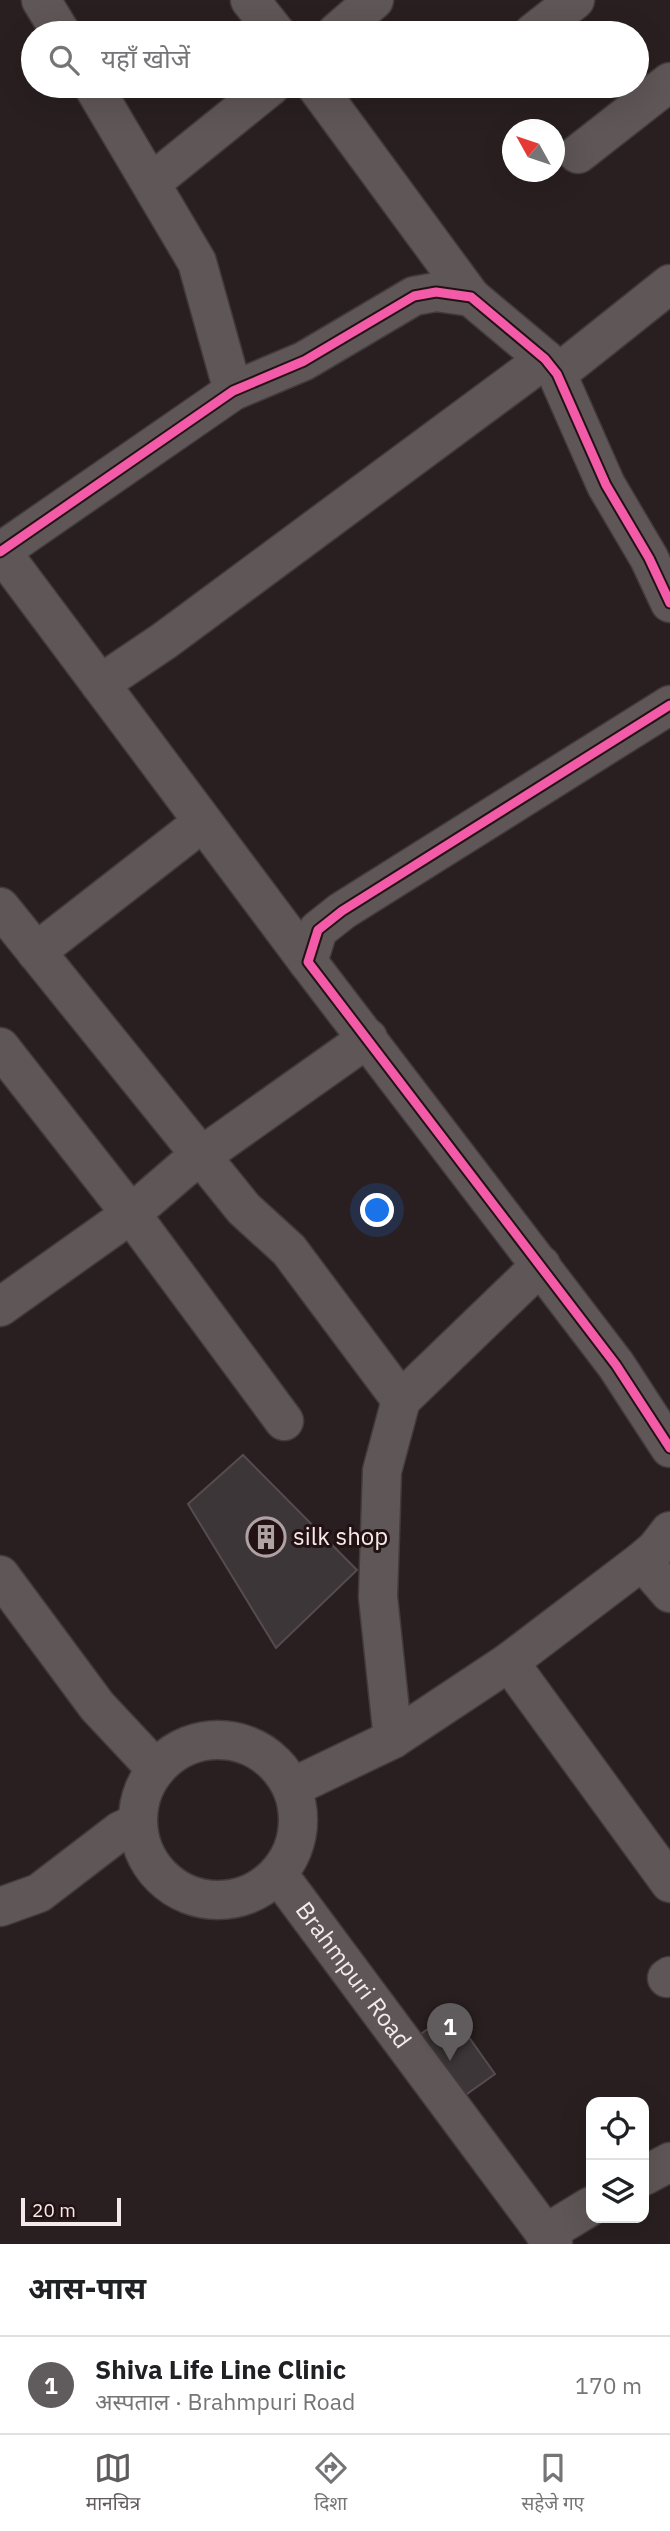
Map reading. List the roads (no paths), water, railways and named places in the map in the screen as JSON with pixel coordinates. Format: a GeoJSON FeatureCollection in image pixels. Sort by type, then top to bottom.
{"type":"FeatureCollection","features":[{"type":"Feature","properties":{"kind":"street"},"geometry":{"type":"LineString","coordinates":[[41,0],[54,21]]}},
{"type":"Feature","properties":{"kind":"street"},"geometry":{"type":"LineString","coordinates":[[250,0],[267,21]]}},
{"type":"Feature","properties":{"kind":"street"},"geometry":{"type":"LineString","coordinates":[[350,21],[374,0]]}},
{"type":"Feature","properties":{"kind":"street"},"geometry":{"type":"LineString","coordinates":[[548,21],[575,0]]}},
{"type":"Feature","properties":{"kind":"street"},"geometry":{"type":"LineString","coordinates":[[578,155],[670,82]]}},
{"type":"Feature","properties":{"kind":"street"},"geometry":{"type":"LineString","coordinates":[[100,98],[197,262],[233,391]]}},
{"type":"Feature","properties":{"kind":"street"},"geometry":{"type":"LineString","coordinates":[[150,183],[256,98]]}},
{"type":"Feature","properties":{"kind":"street"},"geometry":{"type":"LineString","coordinates":[[325,98],[471,297],[551,366],[606,485],[649,558],[670,603]]}},
{"type":"Feature","properties":{"kind":"street"},"geometry":{"type":"LineString","coordinates":[[100,684],[670,284]]}},
{"type":"Feature","properties":{"kind":"street"},"geometry":{"type":"LineString","coordinates":[[471,297],[436,292],[414,296],[304,362],[233,391],[0,551],[308,962],[616,1365],[670,1448]]}},
{"type":"Feature","properties":{"kind":"street"},"geometry":{"type":"LineString","coordinates":[[308,962],[318,930],[342,911],[668,710]]}},
{"type":"Feature","properties":{"kind":"street"},"geometry":{"type":"LineString","coordinates":[[36,952],[203,822]]}},
{"type":"Feature","properties":{"kind":"street"},"geometry":{"type":"LineString","coordinates":[[0,907],[244,1209],[289,1250],[401,1401]]}},
{"type":"Feature","properties":{"kind":"street"},"geometry":{"type":"LineString","coordinates":[[0,1307],[131,1214],[202,1155],[368,1038]]}},
{"type":"Feature","properties":{"kind":"street"},"geometry":{"type":"LineString","coordinates":[[0,1047],[131,1214],[284,1421]]}},
{"type":"Feature","properties":{"kind":"street"},"geometry":{"type":"LineString","coordinates":[[393,1739],[378,1597],[382,1471],[401,1401],[541,1265]]}},
{"type":"Feature","properties":{"kind":"street"},"geometry":{"type":"LineString","coordinates":[[293,1787],[393,1739],[509,1662],[642,1561],[670,1531]]}},
{"type":"Feature","properties":{"kind":"street"},"geometry":{"type":"LineString","coordinates":[[642,1561],[670,1593]]}},
{"type":"Feature","properties":{"kind":"street"},"geometry":{"type":"LineString","coordinates":[[0,1575],[97,1706],[156,1769]]}},
{"type":"Feature","properties":{"kind":"street"},"geometry":{"type":"LineString","coordinates":[[509,1662],[670,1883]]}},
{"type":"Feature","properties":{"kind":"street"},"geometry":{"type":"LineString","coordinates":[[202,1740],[230,1740],[256,1748],[277,1764],[293,1787],[299,1809],[298,1832],[291,1855],[278,1874],[253,1893],[222,1901],[190,1896],[163,1880],[144,1854],[137,1824],[145,1785],[156,1769],[176,1751],[202,1740]]}},
{"type":"Feature","properties":{"kind":"street"},"geometry":{"type":"LineString","coordinates":[[0,1907],[39,1893],[120,1832],[137,1824]]}},
{"type":"Feature","properties":{"kind":"street","name":"Brahmpuri Road"},"geometry":{"type":"LineString","coordinates":[[278,1874],[549,2239]]}},
{"type":"Feature","properties":{"kind":"street"},"geometry":{"type":"LineString","coordinates":[[649,2173],[670,2162]]}},
{"type":"Feature","properties":{"kind":"street"},"geometry":{"type":"LineString","coordinates":[[549,2239],[586,2210]]}},
{"type":"Feature","properties":{"kind":"place","name":"silk shop"},"geometry":{"type":"Point","coordinates":[266,1537]}},
{"type":"Feature","properties":{"kind":"place","name":"Shiva Life Line Clinic"},"geometry":{"type":"Point","coordinates":[450,2061]}}]}
